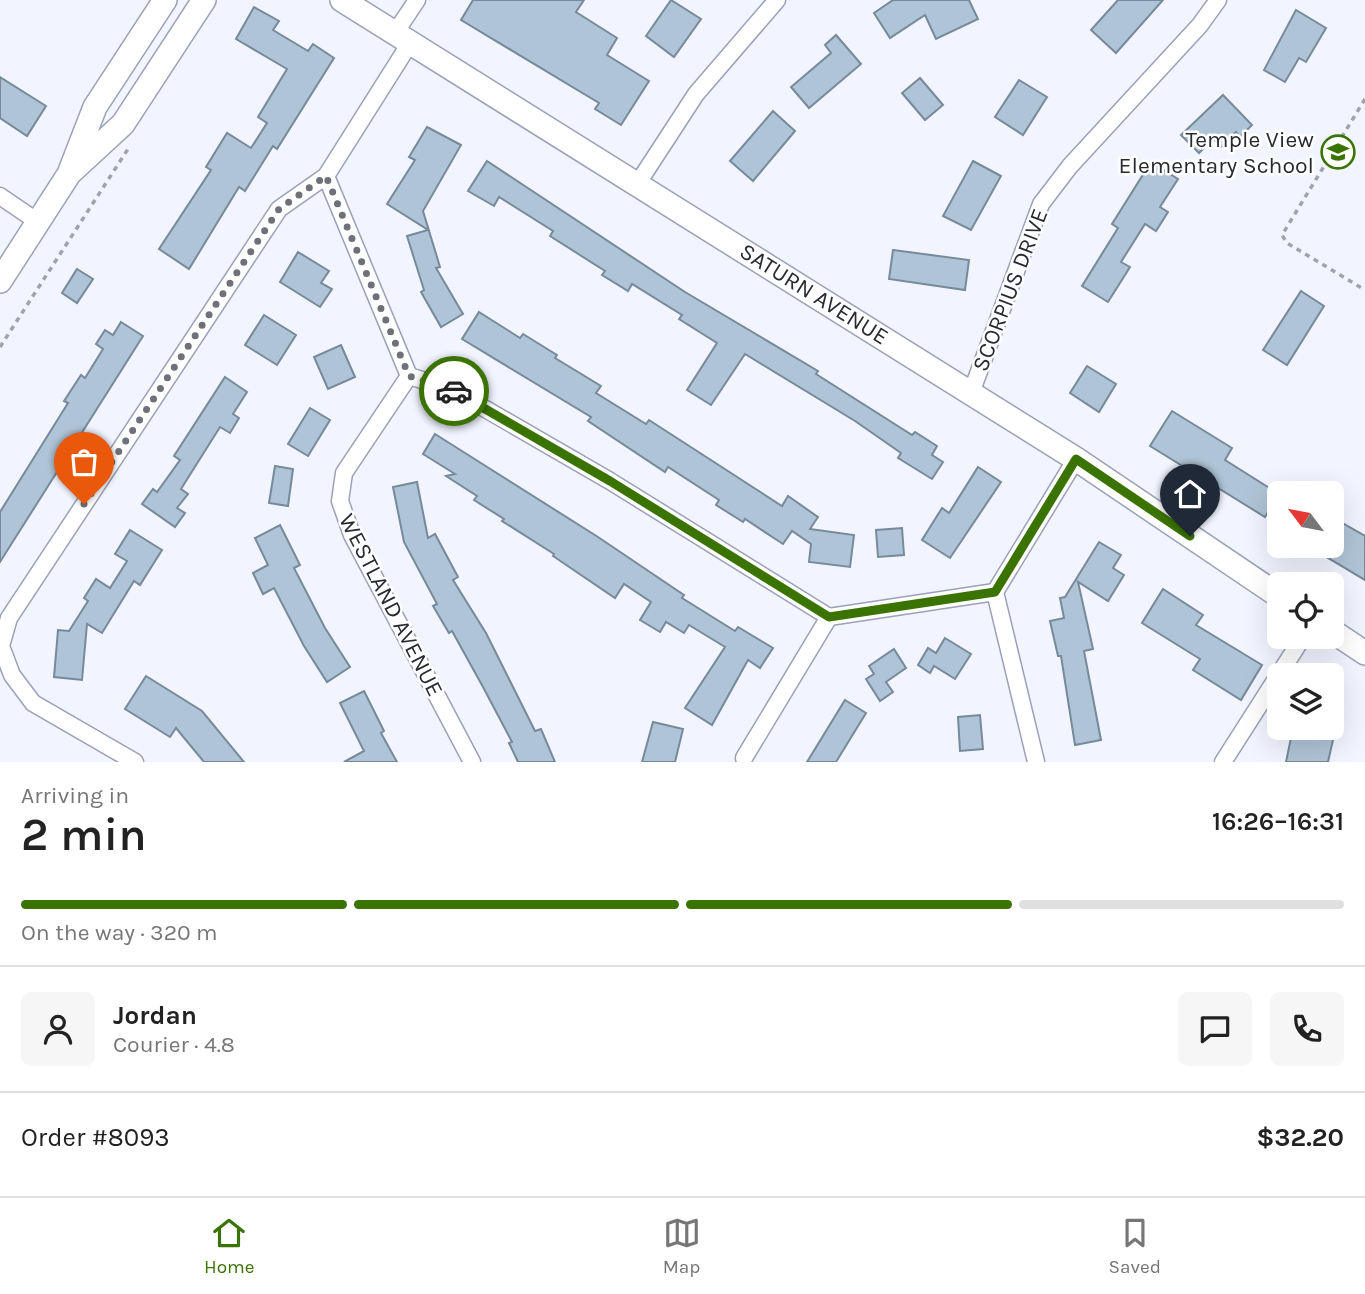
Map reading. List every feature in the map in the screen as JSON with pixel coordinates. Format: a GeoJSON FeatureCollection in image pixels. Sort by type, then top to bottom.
{"type":"FeatureCollection","features":[{"type":"Feature","properties":{"kind":"street"},"geometry":{"type":"LineString","coordinates":[[0,281],[69,174],[95,107],[165,0]]}},
{"type":"Feature","properties":{"kind":"street"},"geometry":{"type":"LineString","coordinates":[[69,174],[123,124],[204,0]]}},
{"type":"Feature","properties":{"kind":"street","name":"SATURN AVENUE"},"geometry":{"type":"LineString","coordinates":[[342,0],[1076,459],[1267,588]]}},
{"type":"Feature","properties":{"kind":"street"},"geometry":{"type":"LineString","coordinates":[[135,762],[33,703],[12,675],[1,646],[9,618],[279,209],[326,176],[403,38],[417,0]]}},
{"type":"Feature","properties":{"kind":"street"},"geometry":{"type":"LineString","coordinates":[[638,183],[696,94],[777,0]]}},
{"type":"Feature","properties":{"kind":"street","name":"SCORPIUS DRIVE"},"geometry":{"type":"LineString","coordinates":[[971,393],[1041,204],[1070,166],[1200,26],[1218,0]]}},
{"type":"Feature","properties":{"kind":"street"},"geometry":{"type":"LineString","coordinates":[[326,176],[409,376],[451,389],[610,481],[829,617],[995,592]]}},
{"type":"Feature","properties":{"kind":"street"},"geometry":{"type":"LineString","coordinates":[[0,196],[38,222]]}},
{"type":"Feature","properties":{"kind":"street","name":"WESTLAND AVENUE"},"geometry":{"type":"LineString","coordinates":[[409,376],[344,473],[340,501],[352,536],[472,762]]}},
{"type":"Feature","properties":{"kind":"street"},"geometry":{"type":"LineString","coordinates":[[1036,762],[995,592],[1076,459]]}},
{"type":"Feature","properties":{"kind":"street"},"geometry":{"type":"LineString","coordinates":[[744,758],[829,617]]}},
{"type":"Feature","properties":{"kind":"street"},"geometry":{"type":"LineString","coordinates":[[1344,639],[1365,653]]}},
{"type":"Feature","properties":{"kind":"street"},"geometry":{"type":"LineString","coordinates":[[1223,762],[1295,649]]}},
{"type":"Feature","properties":{"kind":"path"},"geometry":{"type":"LineString","coordinates":[[1365,99],[1282,235],[1287,243],[1365,290]]}},
{"type":"Feature","properties":{"kind":"path"},"geometry":{"type":"LineString","coordinates":[[0,346],[135,139]]}},
{"type":"Feature","properties":{"kind":"building"},"geometry":{"type":"Polygon","coordinates":[[[473,0],[584,0],[576,12],[617,38],[607,55],[649,81],[621,125],[595,109],[599,103],[461,20],[473,0]]]}},
{"type":"Feature","properties":{"kind":"building"},"geometry":{"type":"Polygon","coordinates":[[[671,0],[701,19],[674,57],[646,36],[671,0]]]}},
{"type":"Feature","properties":{"kind":"building"},"geometry":{"type":"Polygon","coordinates":[[[893,0],[969,0],[978,19],[936,39],[925,15],[890,38],[874,13],[893,0]]]}},
{"type":"Feature","properties":{"kind":"building"},"geometry":{"type":"Polygon","coordinates":[[[1118,0],[1163,0],[1116,53],[1091,30],[1118,0]]]}},
{"type":"Feature","properties":{"kind":"building"},"geometry":{"type":"Polygon","coordinates":[[[254,7],[279,21],[273,30],[308,51],[313,44],[334,58],[277,149],[273,146],[245,191],[239,187],[189,269],[159,249],[211,170],[206,167],[227,133],[251,148],[267,123],[258,117],[287,69],[236,39],[254,7]]]}},
{"type":"Feature","properties":{"kind":"building"},"geometry":{"type":"Polygon","coordinates":[[[1296,10],[1326,28],[1306,62],[1299,58],[1285,82],[1264,70],[1296,10]]]}},
{"type":"Feature","properties":{"kind":"building"},"geometry":{"type":"Polygon","coordinates":[[[836,35],[861,64],[809,108],[791,87],[831,53],[825,45],[836,35]]]}},
{"type":"Feature","properties":{"kind":"building"},"geometry":{"type":"Polygon","coordinates":[[[0,77],[46,106],[27,136],[0,118],[0,77]]]}},
{"type":"Feature","properties":{"kind":"building"},"geometry":{"type":"Polygon","coordinates":[[[920,78],[943,105],[925,120],[902,93],[920,78]]]}},
{"type":"Feature","properties":{"kind":"building"},"geometry":{"type":"Polygon","coordinates":[[[1019,80],[1047,97],[1023,135],[995,117],[1019,80]]]}},
{"type":"Feature","properties":{"kind":"building"},"geometry":{"type":"Polygon","coordinates":[[[1223,95],[1252,125],[1240,137],[1236,132],[1221,147],[1213,139],[1199,153],[1181,135],[1223,95]]]}},
{"type":"Feature","properties":{"kind":"building"},"geometry":{"type":"Polygon","coordinates":[[[773,111],[795,131],[753,181],[730,161],[773,111]]]}},
{"type":"Feature","properties":{"kind":"building"},"geometry":{"type":"Polygon","coordinates":[[[427,127],[461,145],[423,211],[440,267],[436,268],[463,314],[441,327],[421,292],[424,290],[407,236],[428,230],[387,204],[415,160],[409,157],[427,127]]]}},
{"type":"Feature","properties":{"kind":"building"},"geometry":{"type":"Polygon","coordinates":[[[487,161],[685,292],[818,371],[816,374],[912,435],[915,432],[937,446],[932,455],[943,462],[932,479],[898,458],[901,453],[855,421],[745,354],[711,405],[687,390],[717,343],[679,319],[682,315],[632,284],[628,291],[602,275],[605,271],[550,236],[553,231],[499,197],[494,206],[468,191],[487,161]]]}},
{"type":"Feature","properties":{"kind":"building"},"geometry":{"type":"Polygon","coordinates":[[[973,161],[1001,176],[971,230],[943,216],[973,161]]]}},
{"type":"Feature","properties":{"kind":"building"},"geometry":{"type":"Polygon","coordinates":[[[1151,162],[1178,179],[1160,207],[1168,212],[1156,231],[1145,224],[1121,262],[1130,267],[1108,302],[1082,286],[1118,228],[1112,224],[1151,162]]]}},
{"type":"Feature","properties":{"kind":"building"},"geometry":{"type":"Polygon","coordinates":[[[893,250],[969,260],[965,290],[889,279],[893,250]]]}},
{"type":"Feature","properties":{"kind":"building"},"geometry":{"type":"Polygon","coordinates":[[[298,252],[329,271],[321,283],[332,289],[320,307],[280,282],[298,252]]]}},
{"type":"Feature","properties":{"kind":"building"},"geometry":{"type":"Polygon","coordinates":[[[77,269],[93,279],[77,303],[62,293],[77,269]]]}},
{"type":"Feature","properties":{"kind":"building"},"geometry":{"type":"Polygon","coordinates":[[[1301,291],[1324,306],[1287,365],[1263,350],[1301,291]]]}},
{"type":"Feature","properties":{"kind":"building"},"geometry":{"type":"Polygon","coordinates":[[[479,312],[520,338],[523,334],[557,355],[555,358],[601,386],[596,393],[646,424],[649,420],[782,506],[788,496],[818,517],[810,529],[854,535],[850,567],[809,562],[811,544],[792,531],[783,544],[745,519],[743,522],[716,505],[719,500],[668,467],[665,472],[588,421],[591,417],[462,339],[479,312]]]}},
{"type":"Feature","properties":{"kind":"building"},"geometry":{"type":"Polygon","coordinates":[[[264,315],[296,335],[277,365],[245,345],[264,315]]]}},
{"type":"Feature","properties":{"kind":"building"},"geometry":{"type":"Polygon","coordinates":[[[121,322],[143,336],[0,562],[0,512],[68,403],[64,401],[81,375],[85,378],[103,349],[96,344],[105,330],[113,335],[121,322]]]}},
{"type":"Feature","properties":{"kind":"building"},"geometry":{"type":"Polygon","coordinates":[[[341,345],[355,377],[328,389],[314,357],[341,345]]]}},
{"type":"Feature","properties":{"kind":"building"},"geometry":{"type":"Polygon","coordinates":[[[1087,366],[1116,384],[1099,412],[1070,393],[1087,366]]]}},
{"type":"Feature","properties":{"kind":"building"},"geometry":{"type":"Polygon","coordinates":[[[225,377],[247,392],[233,414],[239,418],[230,433],[220,427],[181,489],[188,494],[177,508],[185,513],[175,527],[142,504],[153,489],[157,492],[180,460],[174,456],[225,377]]]}},
{"type":"Feature","properties":{"kind":"building"},"geometry":{"type":"Polygon","coordinates":[[[310,408],[330,420],[308,456],[288,444],[310,408]]]}},
{"type":"Feature","properties":{"kind":"building"},"geometry":{"type":"Polygon","coordinates":[[[1172,411],[1232,448],[1225,460],[1267,486],[1267,514],[1265,517],[1150,446],[1172,411]]]}},
{"type":"Feature","properties":{"kind":"building"},"geometry":{"type":"Polygon","coordinates":[[[435,434],[598,537],[684,595],[682,598],[735,631],[738,627],[773,648],[760,668],[748,660],[712,725],[685,708],[725,647],[689,625],[684,633],[666,622],[660,632],[640,620],[651,602],[624,584],[615,598],[502,521],[504,519],[474,500],[477,496],[446,476],[455,474],[423,454],[435,434]]]}},
{"type":"Feature","properties":{"kind":"building"},"geometry":{"type":"Polygon","coordinates":[[[275,466],[293,469],[288,506],[269,503],[275,466]]]}},
{"type":"Feature","properties":{"kind":"building"},"geometry":{"type":"Polygon","coordinates":[[[978,467],[1001,482],[950,558],[922,540],[942,508],[949,513],[978,467]]]}},
{"type":"Feature","properties":{"kind":"building"},"geometry":{"type":"Polygon","coordinates":[[[417,482],[428,538],[435,534],[458,577],[453,580],[486,633],[535,731],[541,729],[555,762],[518,762],[509,743],[512,742],[483,687],[452,631],[449,633],[433,606],[437,604],[404,542],[393,487],[417,482]]]}},
{"type":"Feature","properties":{"kind":"building"},"geometry":{"type":"Polygon","coordinates":[[[1344,524],[1365,536],[1365,580],[1328,558],[1344,558],[1344,524]]]}},
{"type":"Feature","properties":{"kind":"building"},"geometry":{"type":"Polygon","coordinates":[[[280,525],[300,565],[294,568],[325,628],[350,667],[327,682],[304,646],[274,588],[263,594],[253,573],[268,565],[255,538],[280,525]]]}},
{"type":"Feature","properties":{"kind":"building"},"geometry":{"type":"Polygon","coordinates":[[[902,528],[904,555],[878,557],[876,530],[902,528]]]}},
{"type":"Feature","properties":{"kind":"building"},"geometry":{"type":"Polygon","coordinates":[[[130,530],[162,550],[140,585],[134,581],[102,633],[87,624],[82,680],[54,677],[58,630],[69,631],[88,601],[84,598],[96,579],[110,588],[127,561],[115,554],[130,530]]]}},
{"type":"Feature","properties":{"kind":"building"},"geometry":{"type":"Polygon","coordinates":[[[1099,542],[1121,555],[1113,568],[1124,575],[1108,601],[1078,582],[1093,649],[1084,651],[1101,740],[1075,745],[1061,656],[1058,656],[1050,621],[1064,618],[1060,598],[1065,597],[1099,542]]]}},
{"type":"Feature","properties":{"kind":"building"},"geometry":{"type":"Polygon","coordinates":[[[1163,589],[1203,615],[1196,625],[1262,665],[1241,700],[1193,670],[1200,659],[1142,623],[1163,589]]]}},
{"type":"Feature","properties":{"kind":"building"},"geometry":{"type":"Polygon","coordinates":[[[945,638],[971,654],[955,679],[934,666],[930,673],[918,665],[928,648],[936,653],[945,638]]]}},
{"type":"Feature","properties":{"kind":"building"},"geometry":{"type":"Polygon","coordinates":[[[894,649],[906,668],[886,682],[893,692],[880,701],[866,679],[874,674],[869,666],[894,649]]]}},
{"type":"Feature","properties":{"kind":"building"},"geometry":{"type":"Polygon","coordinates":[[[146,676],[202,711],[244,762],[204,762],[176,728],[170,737],[125,709],[146,676]]]}},
{"type":"Feature","properties":{"kind":"building"},"geometry":{"type":"Polygon","coordinates":[[[364,691],[384,731],[381,733],[397,762],[344,762],[364,751],[340,703],[364,691]]]}},
{"type":"Feature","properties":{"kind":"building"},"geometry":{"type":"Polygon","coordinates":[[[845,700],[866,713],[836,762],[807,762],[845,700]]]}},
{"type":"Feature","properties":{"kind":"building"},"geometry":{"type":"Polygon","coordinates":[[[980,715],[983,749],[960,751],[958,717],[980,715]]]}},
{"type":"Feature","properties":{"kind":"building"},"geometry":{"type":"Polygon","coordinates":[[[653,722],[683,729],[675,762],[642,762],[653,722]]]}},
{"type":"Feature","properties":{"kind":"building"},"geometry":{"type":"Polygon","coordinates":[[[1291,740],[1333,740],[1328,762],[1286,762],[1291,740]]]}},
{"type":"Feature","properties":{"kind":"way so far"},"geometry":{"type":"LineString","coordinates":[[84,504],[279,209],[326,176],[409,376],[454,391]]}},
{"type":"Feature","properties":{"kind":"place","name":"Temple View Elementary School"},"geometry":{"type":"Point","coordinates":[1338,152]}},
{"type":"Feature","properties":{"kind":"route"},"geometry":{"type":"LineString","coordinates":[[454,391],[610,481],[829,617],[995,592],[1076,459],[1190,536]]}}]}
